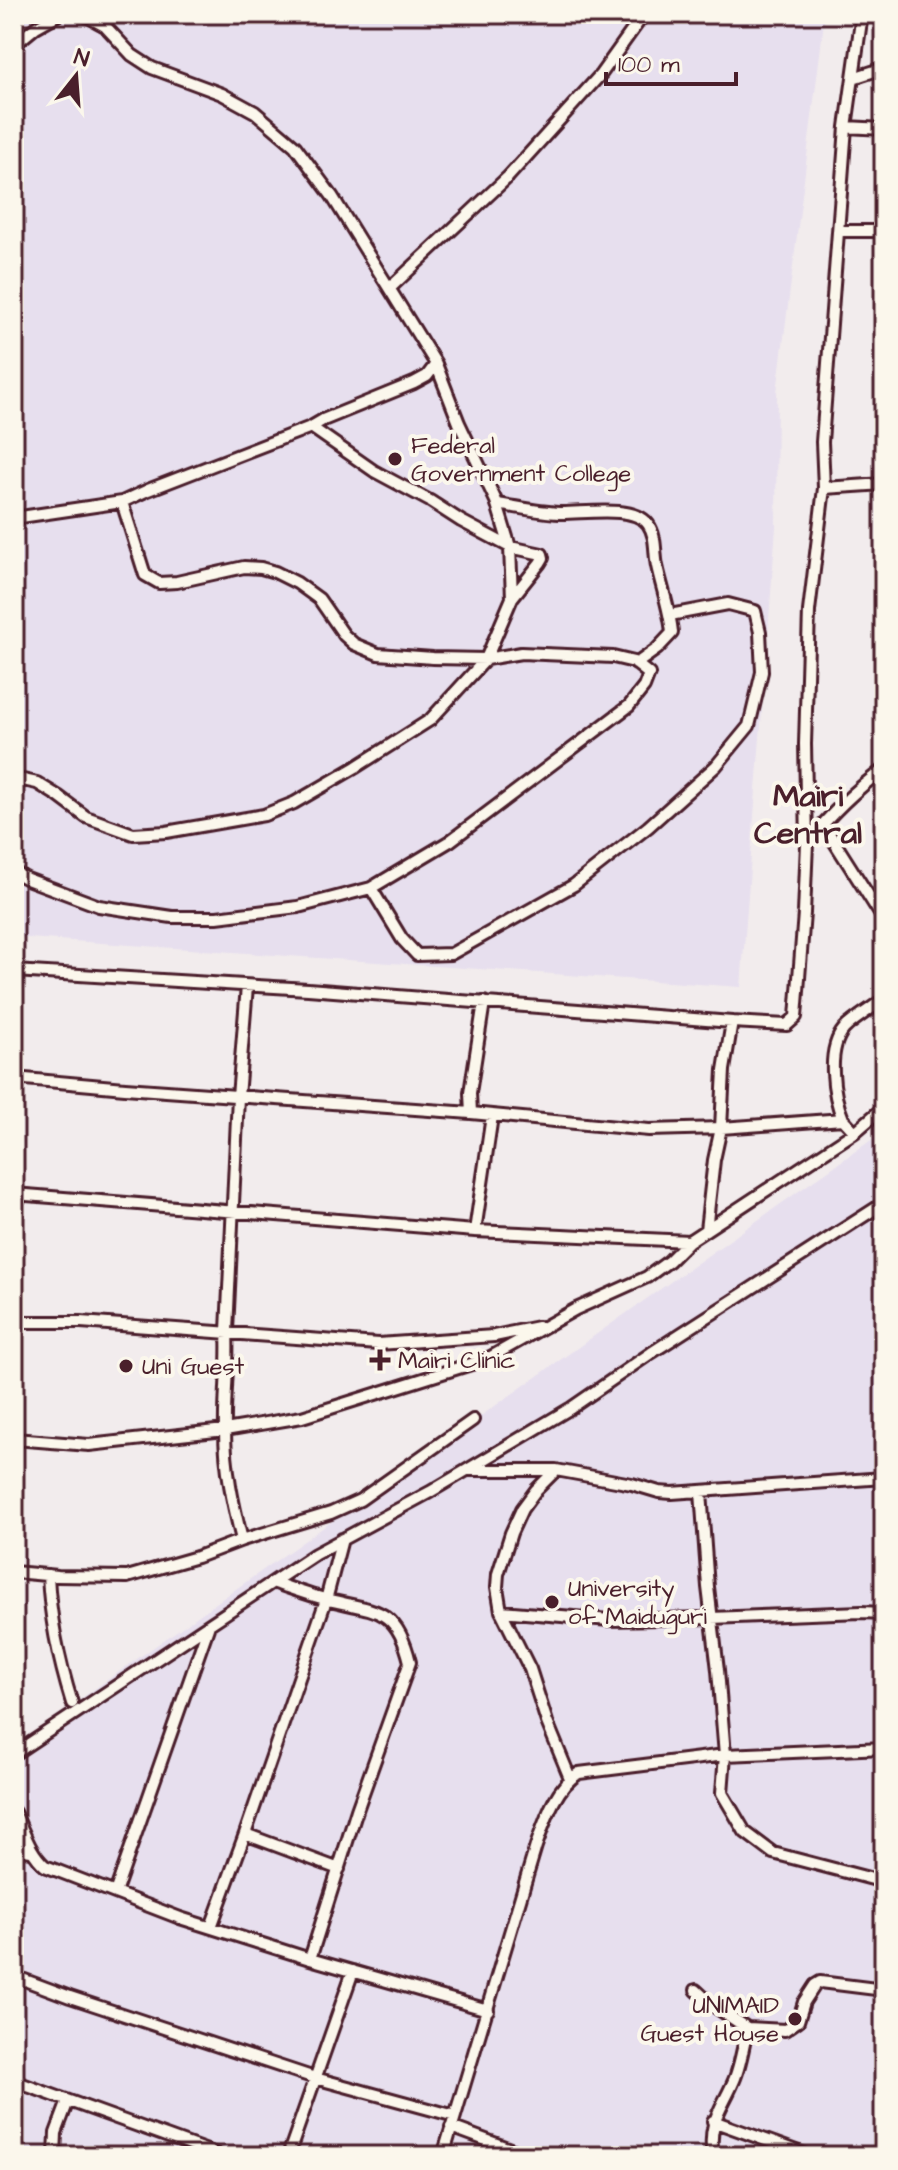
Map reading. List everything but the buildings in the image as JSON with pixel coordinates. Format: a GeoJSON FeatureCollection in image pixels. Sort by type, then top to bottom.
{"type":"FeatureCollection","features":[{"type":"Feature","properties":{"kind":"street"},"geometry":{"type":"LineString","coordinates":[[14,45],[59,14]]}},
{"type":"Feature","properties":{"kind":"street"},"geometry":{"type":"LineString","coordinates":[[83,14],[105,26],[132,55],[152,68],[255,112],[295,146],[332,196],[436,364],[459,423],[497,504],[510,547],[512,598]]}},
{"type":"Feature","properties":{"kind":"street"},"geometry":{"type":"LineString","coordinates":[[390,288],[508,177],[601,74],[644,14]]}},
{"type":"Feature","properties":{"kind":"street"},"geometry":{"type":"LineString","coordinates":[[14,971],[732,1022],[787,1025],[796,1017],[807,843],[805,744],[809,611],[824,488],[822,442],[846,127],[862,14]]}},
{"type":"Feature","properties":{"kind":"street"},"geometry":{"type":"LineString","coordinates":[[853,78],[884,68]]}},
{"type":"Feature","properties":{"kind":"street"},"geometry":{"type":"LineString","coordinates":[[846,127],[884,129]]}},
{"type":"Feature","properties":{"kind":"street"},"geometry":{"type":"LineString","coordinates":[[839,231],[884,231]]}},
{"type":"Feature","properties":{"kind":"street"},"geometry":{"type":"LineString","coordinates":[[14,518],[122,502],[414,383],[427,376],[436,364]]}},
{"type":"Feature","properties":{"kind":"street"},"geometry":{"type":"LineString","coordinates":[[14,783],[23,780],[37,783],[86,817],[133,834],[166,832],[264,815],[306,796],[430,720],[486,659],[512,598],[534,572],[543,558],[542,554],[510,547],[461,521],[374,471],[311,427]]}},
{"type":"Feature","properties":{"kind":"street"},"geometry":{"type":"LineString","coordinates":[[824,488],[884,484]]}},
{"type":"Feature","properties":{"kind":"street"},"geometry":{"type":"LineString","coordinates":[[14,872],[99,906],[172,917],[217,917],[298,907],[371,888],[450,841],[629,706],[644,687],[649,674],[636,664],[613,657],[521,653],[486,659],[378,654],[354,644],[344,635],[319,599],[297,583],[261,568],[244,567],[159,583],[145,575],[122,502]]}},
{"type":"Feature","properties":{"kind":"street"},"geometry":{"type":"LineString","coordinates":[[497,504],[557,513],[628,513],[647,521],[654,536],[656,563],[672,633],[636,664]]}},
{"type":"Feature","properties":{"kind":"street"},"geometry":{"type":"LineString","coordinates":[[371,888],[402,939],[417,955],[451,954],[574,885],[648,827],[716,766],[749,726],[762,672],[760,632],[755,611],[728,604],[670,615]]}},
{"type":"Feature","properties":{"kind":"street"},"geometry":{"type":"LineString","coordinates":[[807,843],[823,824],[884,769]]}},
{"type":"Feature","properties":{"kind":"street"},"geometry":{"type":"LineString","coordinates":[[823,824],[884,920]]}},
{"type":"Feature","properties":{"kind":"street"},"geometry":{"type":"LineString","coordinates":[[242,1540],[229,1489],[225,1430],[238,1097],[247,986]]}},
{"type":"Feature","properties":{"kind":"street"},"geometry":{"type":"LineString","coordinates":[[855,1132],[843,1119],[835,1100],[833,1050],[844,1029],[884,999]]}},
{"type":"Feature","properties":{"kind":"street"},"geometry":{"type":"LineString","coordinates":[[471,1113],[470,1093],[484,1002]]}},
{"type":"Feature","properties":{"kind":"street"},"geometry":{"type":"LineString","coordinates":[[706,1230],[732,1022]]}},
{"type":"Feature","properties":{"kind":"street"},"geometry":{"type":"LineString","coordinates":[[14,1078],[471,1113],[649,1130],[843,1119]]}},
{"type":"Feature","properties":{"kind":"street"},"geometry":{"type":"LineString","coordinates":[[14,1439],[89,1445],[225,1430],[302,1417],[487,1359],[576,1309],[647,1277],[689,1241],[855,1132],[884,1107]]}},
{"type":"Feature","properties":{"kind":"street"},"geometry":{"type":"LineString","coordinates":[[475,1231],[492,1116]]}},
{"type":"Feature","properties":{"kind":"street"},"geometry":{"type":"LineString","coordinates":[[14,1194],[475,1231],[689,1241]]}},
{"type":"Feature","properties":{"kind":"street"},"geometry":{"type":"LineString","coordinates":[[14,1754],[315,1554],[407,1505],[571,1408],[884,1203]]}},
{"type":"Feature","properties":{"kind":"street"},"geometry":{"type":"LineString","coordinates":[[14,1322],[81,1322],[378,1344],[494,1336],[548,1324]]}},
{"type":"Feature","properties":{"kind":"street"},"geometry":{"type":"LineString","coordinates":[[14,1572],[127,1577],[331,1513],[360,1500],[473,1420]]}},
{"type":"Feature","properties":{"kind":"street"},"geometry":{"type":"LineString","coordinates":[[466,1470],[556,1470],[659,1492],[701,1492],[884,1478]]}},
{"type":"Feature","properties":{"kind":"street"},"geometry":{"type":"LineString","coordinates":[[556,1470],[522,1509],[511,1533],[497,1587],[501,1611],[530,1669],[570,1778]]}},
{"type":"Feature","properties":{"kind":"street"},"geometry":{"type":"LineString","coordinates":[[701,1492],[725,1755],[722,1793],[745,1832],[773,1853],[884,1882]]}},
{"type":"Feature","properties":{"kind":"street"},"geometry":{"type":"LineString","coordinates":[[211,1927],[326,1600],[342,1539]]}},
{"type":"Feature","properties":{"kind":"street"},"geometry":{"type":"LineString","coordinates":[[48,1575],[49,1603],[61,1668],[72,1703]]}},
{"type":"Feature","properties":{"kind":"street"},"geometry":{"type":"LineString","coordinates":[[275,1583],[326,1600],[369,1607],[387,1616],[405,1640],[410,1662],[357,1810],[310,1959]]}},
{"type":"Feature","properties":{"kind":"street"},"geometry":{"type":"LineString","coordinates":[[501,1611],[610,1620],[884,1613]]}},
{"type":"Feature","properties":{"kind":"street"},"geometry":{"type":"LineString","coordinates":[[115,1893],[209,1625]]}},
{"type":"Feature","properties":{"kind":"street"},"geometry":{"type":"LineString","coordinates":[[443,2156],[546,1818],[570,1778],[579,1773],[725,1755],[884,1748]]}},
{"type":"Feature","properties":{"kind":"street"},"geometry":{"type":"LineString","coordinates":[[14,1812],[27,1835],[31,1851],[45,1866],[180,1918],[488,2010]]}},
{"type":"Feature","properties":{"kind":"street"},"geometry":{"type":"LineString","coordinates":[[245,1834],[339,1869]]}},
{"type":"Feature","properties":{"kind":"street"},"geometry":{"type":"LineString","coordinates":[[14,1848],[31,1851]]}},
{"type":"Feature","properties":{"kind":"street"},"geometry":{"type":"LineString","coordinates":[[288,2156],[353,1971]]}},
{"type":"Feature","properties":{"kind":"street"},"geometry":{"type":"LineString","coordinates":[[14,1976],[453,2122],[529,2156]]}},
{"type":"Feature","properties":{"kind":"street"},"geometry":{"type":"LineString","coordinates":[[696,1990],[747,2028],[785,2030],[798,2021],[804,2002],[820,1982],[884,1990]]}},
{"type":"Feature","properties":{"kind":"street"},"geometry":{"type":"LineString","coordinates":[[713,2156],[713,2121],[734,2080],[747,2028]]}},
{"type":"Feature","properties":{"kind":"street"},"geometry":{"type":"LineString","coordinates":[[14,2081],[221,2156]]}},
{"type":"Feature","properties":{"kind":"street"},"geometry":{"type":"LineString","coordinates":[[55,2156],[56,2133],[68,2101]]}},
{"type":"Feature","properties":{"kind":"street"},"geometry":{"type":"LineString","coordinates":[[713,2121],[810,2156]]}},
{"type":"Feature","properties":{"kind":"shaded area","name":"Federal Government College"},"geometry":{"type":"Polygon","coordinates":[[[14,14],[825,14],[777,392],[776,527],[741,987],[14,937],[14,14]]]}},
{"type":"Feature","properties":{"kind":"shaded area","name":"University of Maiduguri"},"geometry":{"type":"Polygon","coordinates":[[[884,1131],[884,2156],[14,2156],[14,1746],[884,1131]]]}},
{"type":"Feature","properties":{"kind":"place","name":"Federal Government College"},"geometry":{"type":"Point","coordinates":[395,459]}},
{"type":"Feature","properties":{"kind":"place","name":"Mairi Clinic"},"geometry":{"type":"Point","coordinates":[380,1360]}},
{"type":"Feature","properties":{"kind":"place","name":"Uni Guest"},"geometry":{"type":"Point","coordinates":[126,1366]}},
{"type":"Feature","properties":{"kind":"place","name":"University of Maiduguri"},"geometry":{"type":"Point","coordinates":[552,1602]}},
{"type":"Feature","properties":{"kind":"place","name":"UNIMAID Guest House"},"geometry":{"type":"Point","coordinates":[795,2019]}},
{"type":"Feature","properties":{"kind":"district","name":"Mairi Central"},"geometry":{"type":"Point","coordinates":[808,814]}}]}
